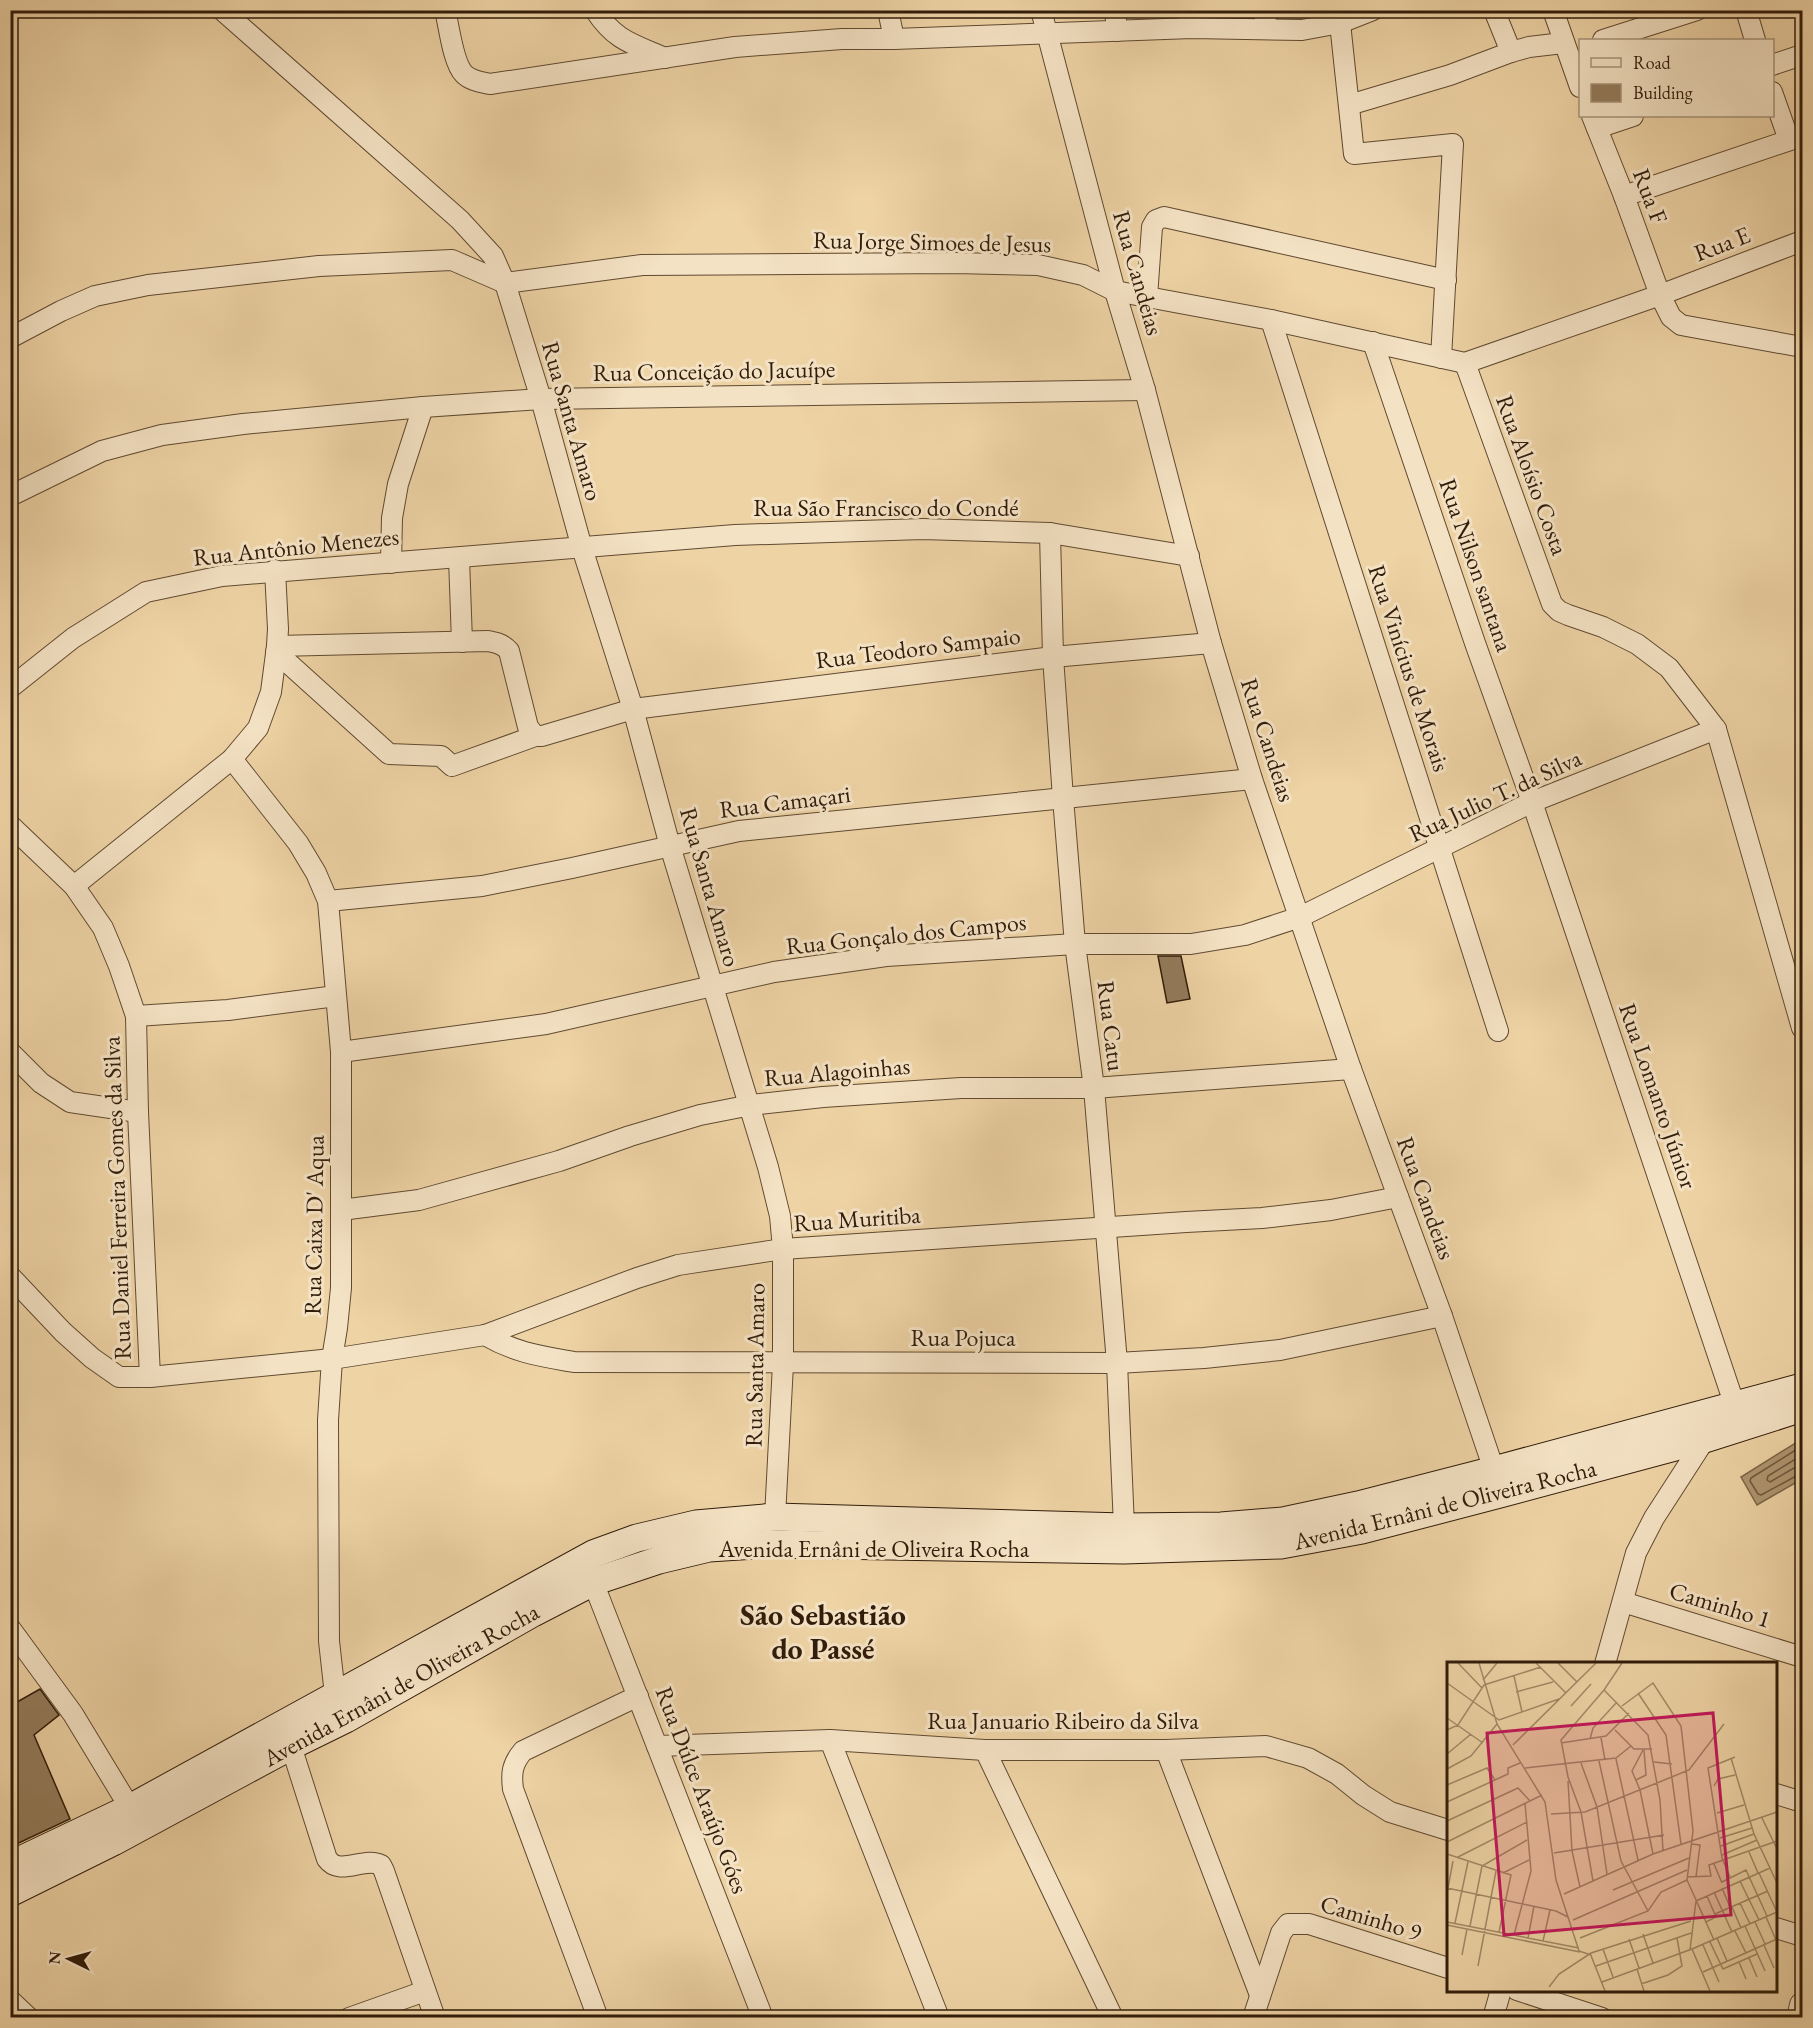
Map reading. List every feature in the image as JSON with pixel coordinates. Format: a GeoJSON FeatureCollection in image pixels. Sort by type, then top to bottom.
{"type":"FeatureCollection","features":[{"type":"Feature","properties":{"kind":"main road","name":"Avenida Ernâni de Oliveira Rocha"},"geometry":{"type":"LineString","coordinates":[[10,1893],[113,1842],[291,1746],[341,1707],[593,1554],[637,1538],[696,1524],[775,1517],[1124,1527],[1221,1526],[1283,1521],[1358,1505],[1494,1470],[1803,1387]]}},
{"type":"Feature","properties":{"kind":"main road","name":"Avenida Ernâni de Oliveira Rocha"},"geometry":{"type":"LineString","coordinates":[[10,1865],[341,1707],[593,1582],[659,1560],[709,1548],[772,1544],[1124,1550],[1281,1545],[1362,1530],[1705,1438],[1803,1408]]}},
{"type":"Feature","properties":{"kind":"street","name":"Rua Santa Amaro"},"geometry":{"type":"LineString","coordinates":[[222,10],[460,220],[494,256],[505,283],[541,399],[582,548],[633,709],[670,846],[751,1105],[780,1216],[783,1249],[783,1364],[775,1517]]}},
{"type":"Feature","properties":{"kind":"street"},"geometry":{"type":"LineString","coordinates":[[445,10],[457,60],[464,73],[476,81],[490,84],[735,47],[842,39],[1117,31],[1189,19],[1266,20],[1302,30],[1338,17],[1373,10]]}},
{"type":"Feature","properties":{"kind":"street"},"geometry":{"type":"LineString","coordinates":[[595,10],[606,27],[623,40],[666,58]]}},
{"type":"Feature","properties":{"kind":"street"},"geometry":{"type":"LineString","coordinates":[[888,10],[894,39]]}},
{"type":"Feature","properties":{"kind":"street","name":"Rua Candeias"},"geometry":{"type":"LineString","coordinates":[[1041,10],[1211,644],[1252,779],[1351,1069],[1442,1316],[1494,1470]]}},
{"type":"Feature","properties":{"kind":"street"},"geometry":{"type":"LineString","coordinates":[[1115,10],[1117,31]]}},
{"type":"Feature","properties":{"kind":"street"},"geometry":{"type":"LineString","coordinates":[[1494,10],[1511,52]]}},
{"type":"Feature","properties":{"kind":"street"},"geometry":{"type":"LineString","coordinates":[[1553,10],[1570,48],[1579,80]]}},
{"type":"Feature","properties":{"kind":"street"},"geometry":{"type":"LineString","coordinates":[[1606,39],[1697,10]]}},
{"type":"Feature","properties":{"kind":"street"},"geometry":{"type":"LineString","coordinates":[[1746,10],[1755,39]]}},
{"type":"Feature","properties":{"kind":"street"},"geometry":{"type":"LineString","coordinates":[[1338,17],[1354,154],[1452,144],[1441,358]]}},
{"type":"Feature","properties":{"kind":"street"},"geometry":{"type":"LineString","coordinates":[[1349,105],[1450,75],[1529,47],[1570,48]]}},
{"type":"Feature","properties":{"kind":"street"},"geometry":{"type":"LineString","coordinates":[[1774,65],[1803,55]]}},
{"type":"Feature","properties":{"kind":"street"},"geometry":{"type":"LineString","coordinates":[[1624,196],[1796,138],[1774,94]]}},
{"type":"Feature","properties":{"kind":"street"},"geometry":{"type":"LineString","coordinates":[[1594,122],[1626,117]]}},
{"type":"Feature","properties":{"kind":"street","name":"Rua F"},"geometry":{"type":"LineString","coordinates":[[1594,122],[1624,196],[1660,296],[1671,317],[1681,325],[1803,347]]}},
{"type":"Feature","properties":{"kind":"street"},"geometry":{"type":"LineString","coordinates":[[1147,297],[1152,227],[1156,220],[1164,217],[1446,280]]}},
{"type":"Feature","properties":{"kind":"street","name":"Rua E"},"geometry":{"type":"LineString","coordinates":[[1660,296],[1803,241]]}},
{"type":"Feature","properties":{"kind":"street"},"geometry":{"type":"LineString","coordinates":[[10,338],[95,296],[148,285],[319,266],[452,260],[505,283]]}},
{"type":"Feature","properties":{"kind":"street","name":"Rua Jorge Simoes de Jesus"},"geometry":{"type":"LineString","coordinates":[[505,283],[642,265],[955,263],[1038,265],[1083,274],[1115,291],[1271,320],[1465,363]]}},
{"type":"Feature","properties":{"kind":"street"},"geometry":{"type":"LineString","coordinates":[[1465,363],[1660,296]]}},
{"type":"Feature","properties":{"kind":"street","name":"Rua Vinícius de Morais"},"geometry":{"type":"LineString","coordinates":[[1271,320],[1498,1031]]}},
{"type":"Feature","properties":{"kind":"street","name":"Rua Nilson santana"},"geometry":{"type":"LineString","coordinates":[[1373,342],[1475,643],[1532,802]]}},
{"type":"Feature","properties":{"kind":"street","name":"Rua Aloísio Costa"},"geometry":{"type":"LineString","coordinates":[[1465,363],[1552,604],[1559,611],[1604,627],[1637,644],[1661,662],[1716,729]]}},
{"type":"Feature","properties":{"kind":"street","name":"Rua Conceição do Jacuípe"},"geometry":{"type":"LineString","coordinates":[[10,496],[102,451],[162,435],[243,424],[423,407],[541,399],[1144,390]]}},
{"type":"Feature","properties":{"kind":"street"},"geometry":{"type":"LineString","coordinates":[[391,563],[392,518],[398,484],[423,407]]}},
{"type":"Feature","properties":{"kind":"street","name":"Rua São Francisco do Condé"},"geometry":{"type":"LineString","coordinates":[[582,548],[735,535],[923,529],[1050,533],[1189,556]]}},
{"type":"Feature","properties":{"kind":"street","name":"Rua Catu"},"geometry":{"type":"LineString","coordinates":[[1050,533],[1053,657],[1063,798],[1075,944],[1094,1088],[1106,1227],[1117,1363],[1124,1527]]}},
{"type":"Feature","properties":{"kind":"street","name":"Rua Antônio Menezes"},"geometry":{"type":"LineString","coordinates":[[10,688],[73,638],[146,592],[222,576],[275,570],[582,548]]}},
{"type":"Feature","properties":{"kind":"street"},"geometry":{"type":"LineString","coordinates":[[459,558],[462,642]]}},
{"type":"Feature","properties":{"kind":"street"},"geometry":{"type":"LineString","coordinates":[[74,886],[232,759],[258,728],[271,692],[277,649],[279,628],[275,570]]}},
{"type":"Feature","properties":{"kind":"street"},"geometry":{"type":"LineString","coordinates":[[277,649],[488,641],[505,646],[509,651],[528,727],[535,736]]}},
{"type":"Feature","properties":{"kind":"street","name":"Rua Teodoro Sampaio"},"geometry":{"type":"LineString","coordinates":[[277,649],[389,754],[441,756],[452,766],[535,736],[542,736],[633,709],[1053,657],[1211,644]]}},
{"type":"Feature","properties":{"kind":"street"},"geometry":{"type":"LineString","coordinates":[[1716,729],[1803,1028]]}},
{"type":"Feature","properties":{"kind":"street","name":"Rua Julio T. da Silva"},"geometry":{"type":"LineString","coordinates":[[1300,917],[1532,802],[1716,729]]}},
{"type":"Feature","properties":{"kind":"street","name":"Rua Caixa D' Aqua"},"geometry":{"type":"LineString","coordinates":[[232,759],[298,843],[316,873],[328,902],[341,1052],[341,1288],[338,1328],[332,1359],[328,1420],[329,1641],[341,1707]]}},
{"type":"Feature","properties":{"kind":"street","name":"Rua Camaçari"},"geometry":{"type":"LineString","coordinates":[[328,902],[482,886],[739,831],[1252,779]]}},
{"type":"Feature","properties":{"kind":"street","name":"Rua Lomanto Júnior"},"geometry":{"type":"LineString","coordinates":[[1532,802],[1735,1406]]}},
{"type":"Feature","properties":{"kind":"street","name":"Rua Daniel Ferreira Gomes da Silva"},"geometry":{"type":"LineString","coordinates":[[10,825],[74,886],[103,928],[136,1016],[150,1377]]}},
{"type":"Feature","properties":{"kind":"street","name":"Rua Gonçalo dos Campos"},"geometry":{"type":"LineString","coordinates":[[341,1052],[546,1024],[774,972],[886,956],[1075,944],[1191,944],[1245,935],[1300,917]]}},
{"type":"Feature","properties":{"kind":"street"},"geometry":{"type":"LineString","coordinates":[[136,1016],[228,1010],[336,996]]}},
{"type":"Feature","properties":{"kind":"street"},"geometry":{"type":"LineString","coordinates":[[10,1052],[41,1083],[70,1102],[138,1112]]}},
{"type":"Feature","properties":{"kind":"street","name":"Rua Alagoinhas"},"geometry":{"type":"LineString","coordinates":[[341,1210],[419,1200],[559,1161],[700,1115],[751,1105],[823,1097],[961,1088],[1094,1088],[1351,1069]]}},
{"type":"Feature","properties":{"kind":"street","name":"Rua Muritiba"},"geometry":{"type":"LineString","coordinates":[[10,1276],[63,1332],[92,1358],[119,1377],[150,1377],[332,1359],[485,1335],[678,1265],[783,1249],[1262,1218],[1331,1210],[1398,1197]]}},
{"type":"Feature","properties":{"kind":"street","name":"Rua Pojuca"},"geometry":{"type":"LineString","coordinates":[[485,1335],[506,1347],[536,1356],[574,1362],[1117,1363],[1204,1358],[1280,1350],[1442,1316]]}},
{"type":"Feature","properties":{"kind":"street"},"geometry":{"type":"LineString","coordinates":[[1606,1662],[1636,1553],[1654,1518],[1705,1438]]}},
{"type":"Feature","properties":{"kind":"street","name":"Rua Dúlce Araújo Góes"},"geometry":{"type":"LineString","coordinates":[[593,1582],[763,2018]]}},
{"type":"Feature","properties":{"kind":"street","name":"Caminho 1"},"geometry":{"type":"LineString","coordinates":[[1623,1602],[1803,1657]]}},
{"type":"Feature","properties":{"kind":"street"},"geometry":{"type":"LineString","coordinates":[[10,1628],[74,1714],[130,1808]]}},
{"type":"Feature","properties":{"kind":"street"},"geometry":{"type":"LineString","coordinates":[[598,2018],[513,1789],[511,1774],[515,1761],[523,1751],[638,1696]]}},
{"type":"Feature","properties":{"kind":"street"},"geometry":{"type":"LineString","coordinates":[[830,1740],[939,2018]]}},
{"type":"Feature","properties":{"kind":"street","name":"Rua Januario Ribeiro da Silva"},"geometry":{"type":"LineString","coordinates":[[657,1746],[830,1740],[985,1750],[1166,1750],[1266,1746],[1308,1758],[1337,1774],[1363,1795],[1390,1812],[1447,1829]]}},
{"type":"Feature","properties":{"kind":"street"},"geometry":{"type":"LineString","coordinates":[[291,1746],[327,1859],[336,1867],[370,1862],[381,1865],[435,2018]]}},
{"type":"Feature","properties":{"kind":"street"},"geometry":{"type":"LineString","coordinates":[[985,1750],[1113,2018]]}},
{"type":"Feature","properties":{"kind":"street"},"geometry":{"type":"LineString","coordinates":[[1166,1750],[1260,1995],[1253,2018]]}},
{"type":"Feature","properties":{"kind":"street"},"geometry":{"type":"LineString","coordinates":[[1777,1794],[1803,1802]]}},
{"type":"Feature","properties":{"kind":"street","name":"Caminho 9"},"geometry":{"type":"LineString","coordinates":[[1260,1995],[1281,1933],[1288,1924],[1309,1924],[1447,1967]]}},
{"type":"Feature","properties":{"kind":"street"},"geometry":{"type":"LineString","coordinates":[[1777,1928],[1803,1936]]}},
{"type":"Feature","properties":{"kind":"street"},"geometry":{"type":"LineString","coordinates":[[349,2018],[426,1991]]}},
{"type":"Feature","properties":{"kind":"street"},"geometry":{"type":"LineString","coordinates":[[1493,2018],[1500,1992]]}},
{"type":"Feature","properties":{"kind":"street"},"geometry":{"type":"LineString","coordinates":[[1523,1992],[1602,2018]]}},
{"type":"Feature","properties":{"kind":"street"},"geometry":{"type":"LineString","coordinates":[[10,2000],[29,2018]]}},
{"type":"Feature","properties":{"kind":"street"},"geometry":{"type":"LineString","coordinates":[[1799,2018],[1803,2006]]}},
{"type":"Feature","properties":{"kind":"water"},"geometry":{"type":"Polygon","coordinates":[[[1802,1439],[1802,1479],[1757,1505],[1741,1477],[1802,1439]]]}},
{"type":"Feature","properties":{"kind":"building"},"geometry":{"type":"Polygon","coordinates":[[[1158,956],[1181,956],[1190,999],[1167,1003],[1158,956]]]}},
{"type":"Feature","properties":{"kind":"building"},"geometry":{"type":"Polygon","coordinates":[[[40,1689],[59,1715],[34,1735],[70,1819],[10,1847],[10,1706],[40,1689]]]}},
{"type":"Feature","properties":{"kind":"district","name":"São Sebastião do Passé"},"geometry":{"type":"Point","coordinates":[823,1632]}}]}
